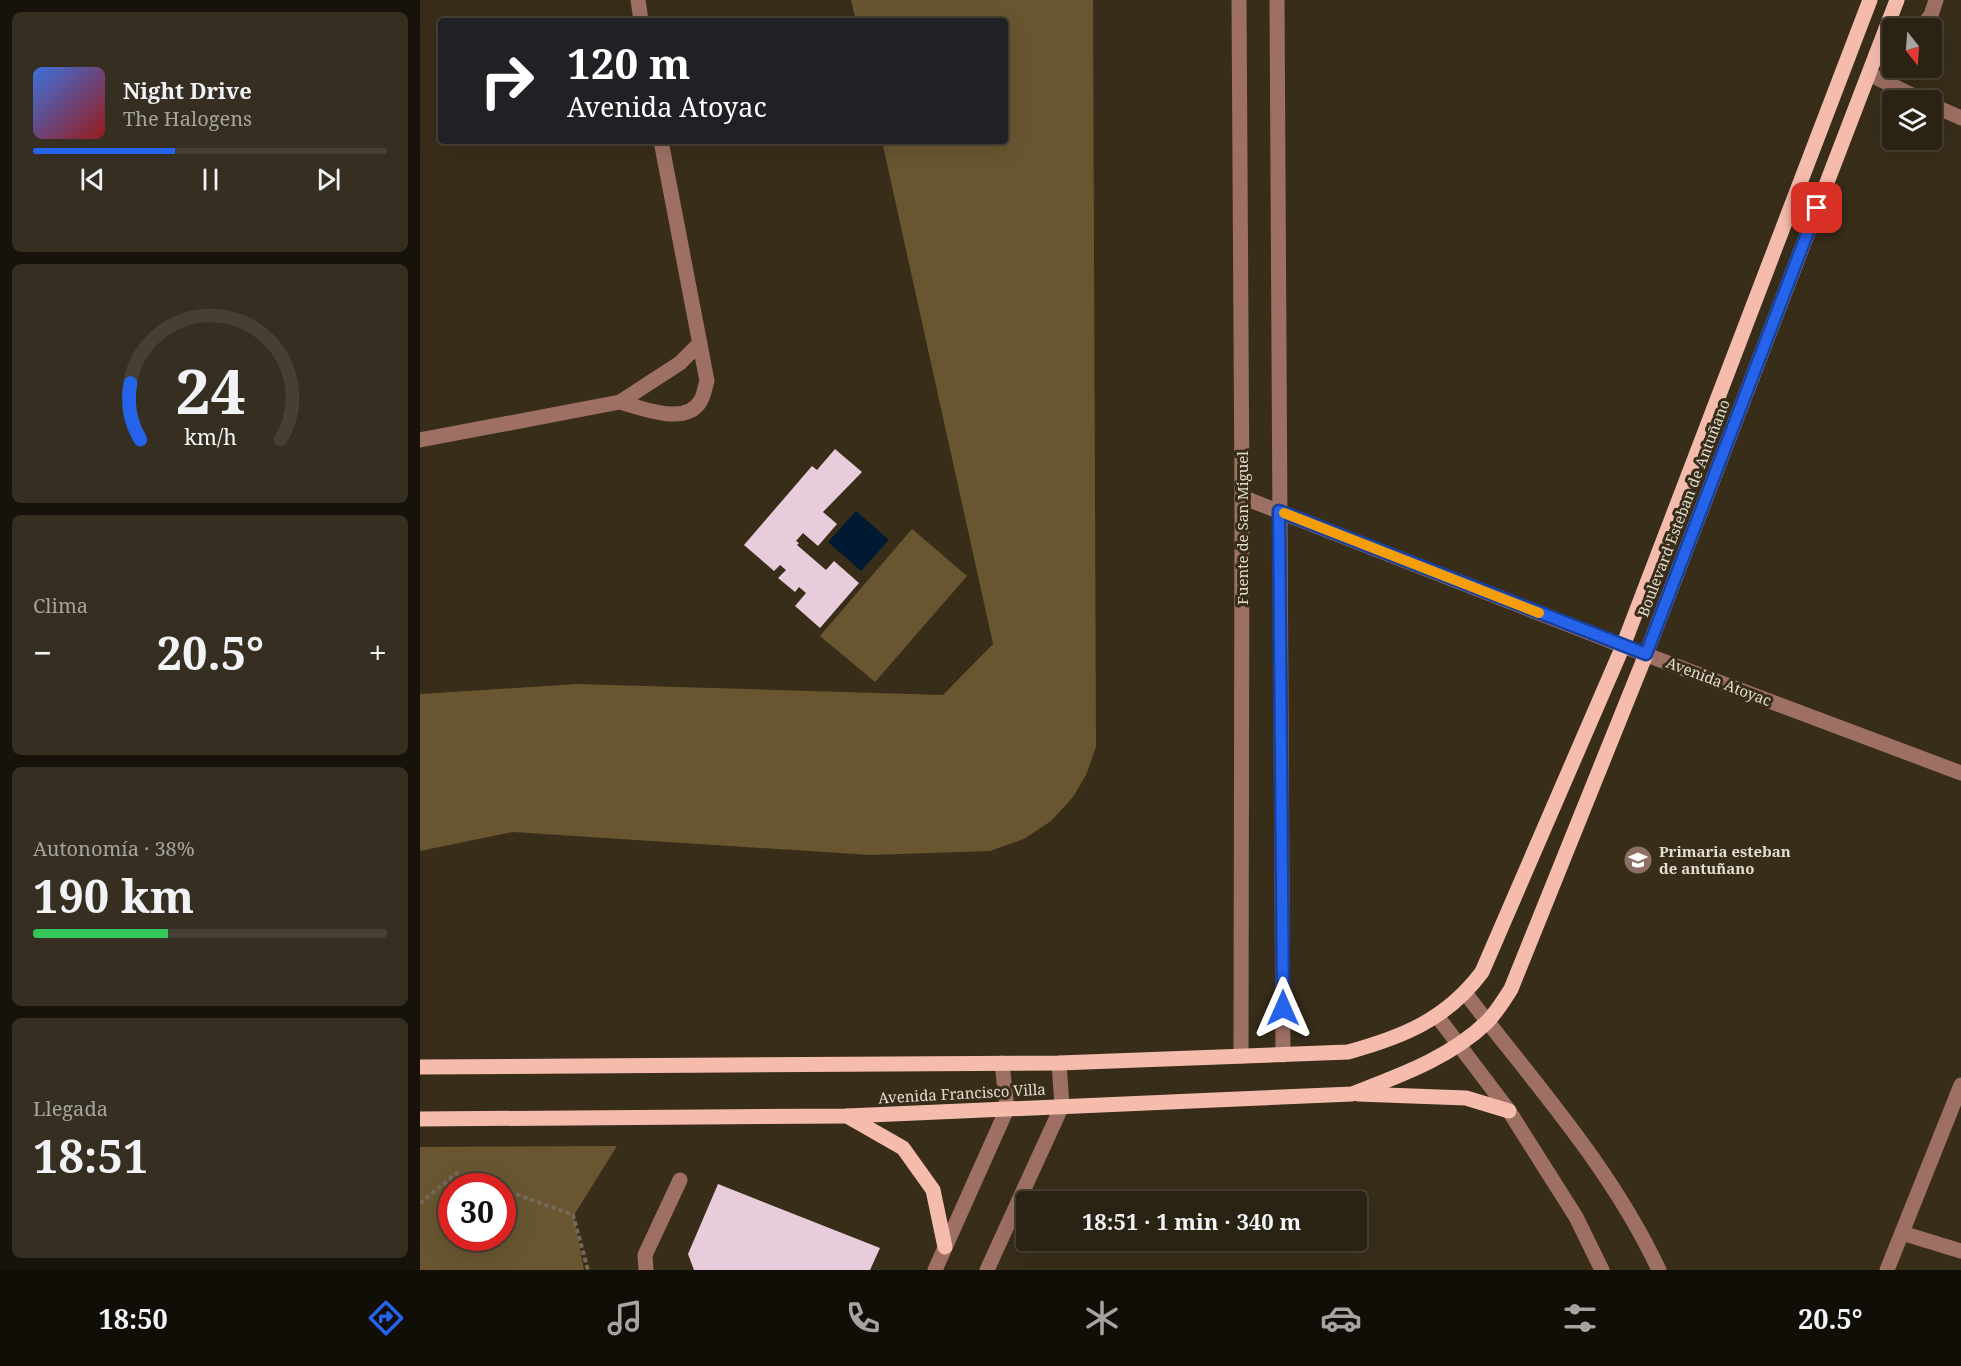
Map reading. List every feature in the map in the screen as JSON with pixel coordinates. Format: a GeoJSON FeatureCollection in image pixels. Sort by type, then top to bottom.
{"type":"FeatureCollection","features":[{"type":"Feature","properties":{"kind":"main road","name":"Boulevard Esteban de Antuñano"},"geometry":{"type":"LineString","coordinates":[[1466,994],[1482,972],[1623,646],[1870,0]]}},
{"type":"Feature","properties":{"kind":"main road","name":"Boulevard Esteban de Antuñano"},"geometry":{"type":"LineString","coordinates":[[1488,1022],[1512,989],[1646,654],[1897,0]]}},
{"type":"Feature","properties":{"kind":"main road","name":"Avenida Francisco Villa"},"geometry":{"type":"LineString","coordinates":[[420,1067],[1059,1063],[1348,1052],[1394,1039],[1437,1016],[1466,994]]}},
{"type":"Feature","properties":{"kind":"main road","name":"Avenida Francisco Villa"},"geometry":{"type":"LineString","coordinates":[[420,1119],[847,1116],[1352,1094],[1411,1070],[1457,1046],[1488,1022]]}},
{"type":"Feature","properties":{"kind":"main road"},"geometry":{"type":"LineString","coordinates":[[1352,1094],[1466,1098],[1509,1111]]}},
{"type":"Feature","properties":{"kind":"main road"},"geometry":{"type":"LineString","coordinates":[[847,1116],[903,1148],[933,1190],[945,1247]]}},
{"type":"Feature","properties":{"kind":"street"},"geometry":{"type":"LineString","coordinates":[[638,0],[641,18]]}},
{"type":"Feature","properties":{"kind":"street","name":"Fuente de San Miguel"},"geometry":{"type":"LineString","coordinates":[[1239,0],[1242,497],[1241,1056]]}},
{"type":"Feature","properties":{"kind":"street"},"geometry":{"type":"LineString","coordinates":[[1277,0],[1283,1055]]}},
{"type":"Feature","properties":{"kind":"street"},"geometry":{"type":"LineString","coordinates":[[1929,18],[1936,0]]}},
{"type":"Feature","properties":{"kind":"street"},"geometry":{"type":"LineString","coordinates":[[1876,54],[1882,53]]}},
{"type":"Feature","properties":{"kind":"street"},"geometry":{"type":"LineString","coordinates":[[1869,74],[1902,90]]}},
{"type":"Feature","properties":{"kind":"street"},"geometry":{"type":"LineString","coordinates":[[1942,109],[1961,118]]}},
{"type":"Feature","properties":{"kind":"street"},"geometry":{"type":"LineString","coordinates":[[620,402],[664,414],[688,412],[701,402],[707,381],[662,144]]}},
{"type":"Feature","properties":{"kind":"street"},"geometry":{"type":"LineString","coordinates":[[420,440],[620,402],[680,363],[700,343]]}},
{"type":"Feature","properties":{"kind":"street","name":"Avenida Atoyac"},"geometry":{"type":"LineString","coordinates":[[1242,497],[1623,646],[1961,773]]}},
{"type":"Feature","properties":{"kind":"street"},"geometry":{"type":"LineString","coordinates":[[1466,994],[1592,1154],[1643,1237],[1659,1270]]}},
{"type":"Feature","properties":{"kind":"street"},"geometry":{"type":"LineString","coordinates":[[1437,1016],[1457,1046],[1509,1111],[1576,1217],[1602,1270]]}},
{"type":"Feature","properties":{"kind":"street"},"geometry":{"type":"LineString","coordinates":[[935,1270],[1006,1109],[1002,1063]]}},
{"type":"Feature","properties":{"kind":"street"},"geometry":{"type":"LineString","coordinates":[[987,1270],[1062,1106],[1059,1063]]}},
{"type":"Feature","properties":{"kind":"street"},"geometry":{"type":"LineString","coordinates":[[1887,1270],[1961,1085]]}},
{"type":"Feature","properties":{"kind":"street"},"geometry":{"type":"LineString","coordinates":[[645,1270],[645,1256],[680,1180]]}},
{"type":"Feature","properties":{"kind":"street"},"geometry":{"type":"LineString","coordinates":[[1902,1233],[1961,1251]]}},
{"type":"Feature","properties":{"kind":"path"},"geometry":{"type":"LineString","coordinates":[[420,1203],[438,1188]]}},
{"type":"Feature","properties":{"kind":"path"},"geometry":{"type":"LineString","coordinates":[[516,1194],[573,1215],[588,1270]]}},
{"type":"Feature","properties":{"kind":"shaded area"},"geometry":{"type":"Polygon","coordinates":[[[851,0],[1093,0],[1096,747],[1086,775],[1073,797],[1051,821],[1024,839],[990,851],[871,855],[513,832],[420,851],[420,694],[577,684],[943,695],[993,644],[883,144],[1008,144],[1008,18],[855,18],[851,0]]]}},
{"type":"Feature","properties":{"kind":"shaded area"},"geometry":{"type":"Polygon","coordinates":[[[912,529],[967,576],[875,682],[820,636],[912,529]]]}},
{"type":"Feature","properties":{"kind":"shaded area"},"geometry":{"type":"Polygon","coordinates":[[[617,1146],[574,1215],[584,1270],[420,1270],[420,1147],[617,1146]]]}},
{"type":"Feature","properties":{"kind":"water"},"geometry":{"type":"Polygon","coordinates":[[[856,511],[889,540],[861,571],[828,542],[856,511]]]}},
{"type":"Feature","properties":{"kind":"building"},"geometry":{"type":"Polygon","coordinates":[[[835,449],[862,472],[823,512],[837,524],[818,546],[803,533],[796,541],[799,543],[797,545],[826,570],[834,561],[859,583],[820,628],[795,606],[806,593],[799,587],[795,592],[778,578],[786,570],[780,565],[774,571],[744,545],[812,466],[817,470],[835,449]]]}},
{"type":"Feature","properties":{"kind":"building"},"geometry":{"type":"Polygon","coordinates":[[[718,1184],[880,1248],[870,1270],[694,1270],[688,1254],[718,1184]]]}},
{"type":"Feature","properties":{"kind":"slow traffic"},"geometry":{"type":"LineString","coordinates":[[1284,513],[1539,613]]}},
{"type":"Feature","properties":{"kind":"place","name":"Primaria esteban de antuñano"},"geometry":{"type":"Point","coordinates":[1638,860]}},
{"type":"Feature","properties":{"kind":"route"},"geometry":{"type":"LineString","coordinates":[[1283,1008],[1279,511],[1646,654],[1817,208]]}}]}
